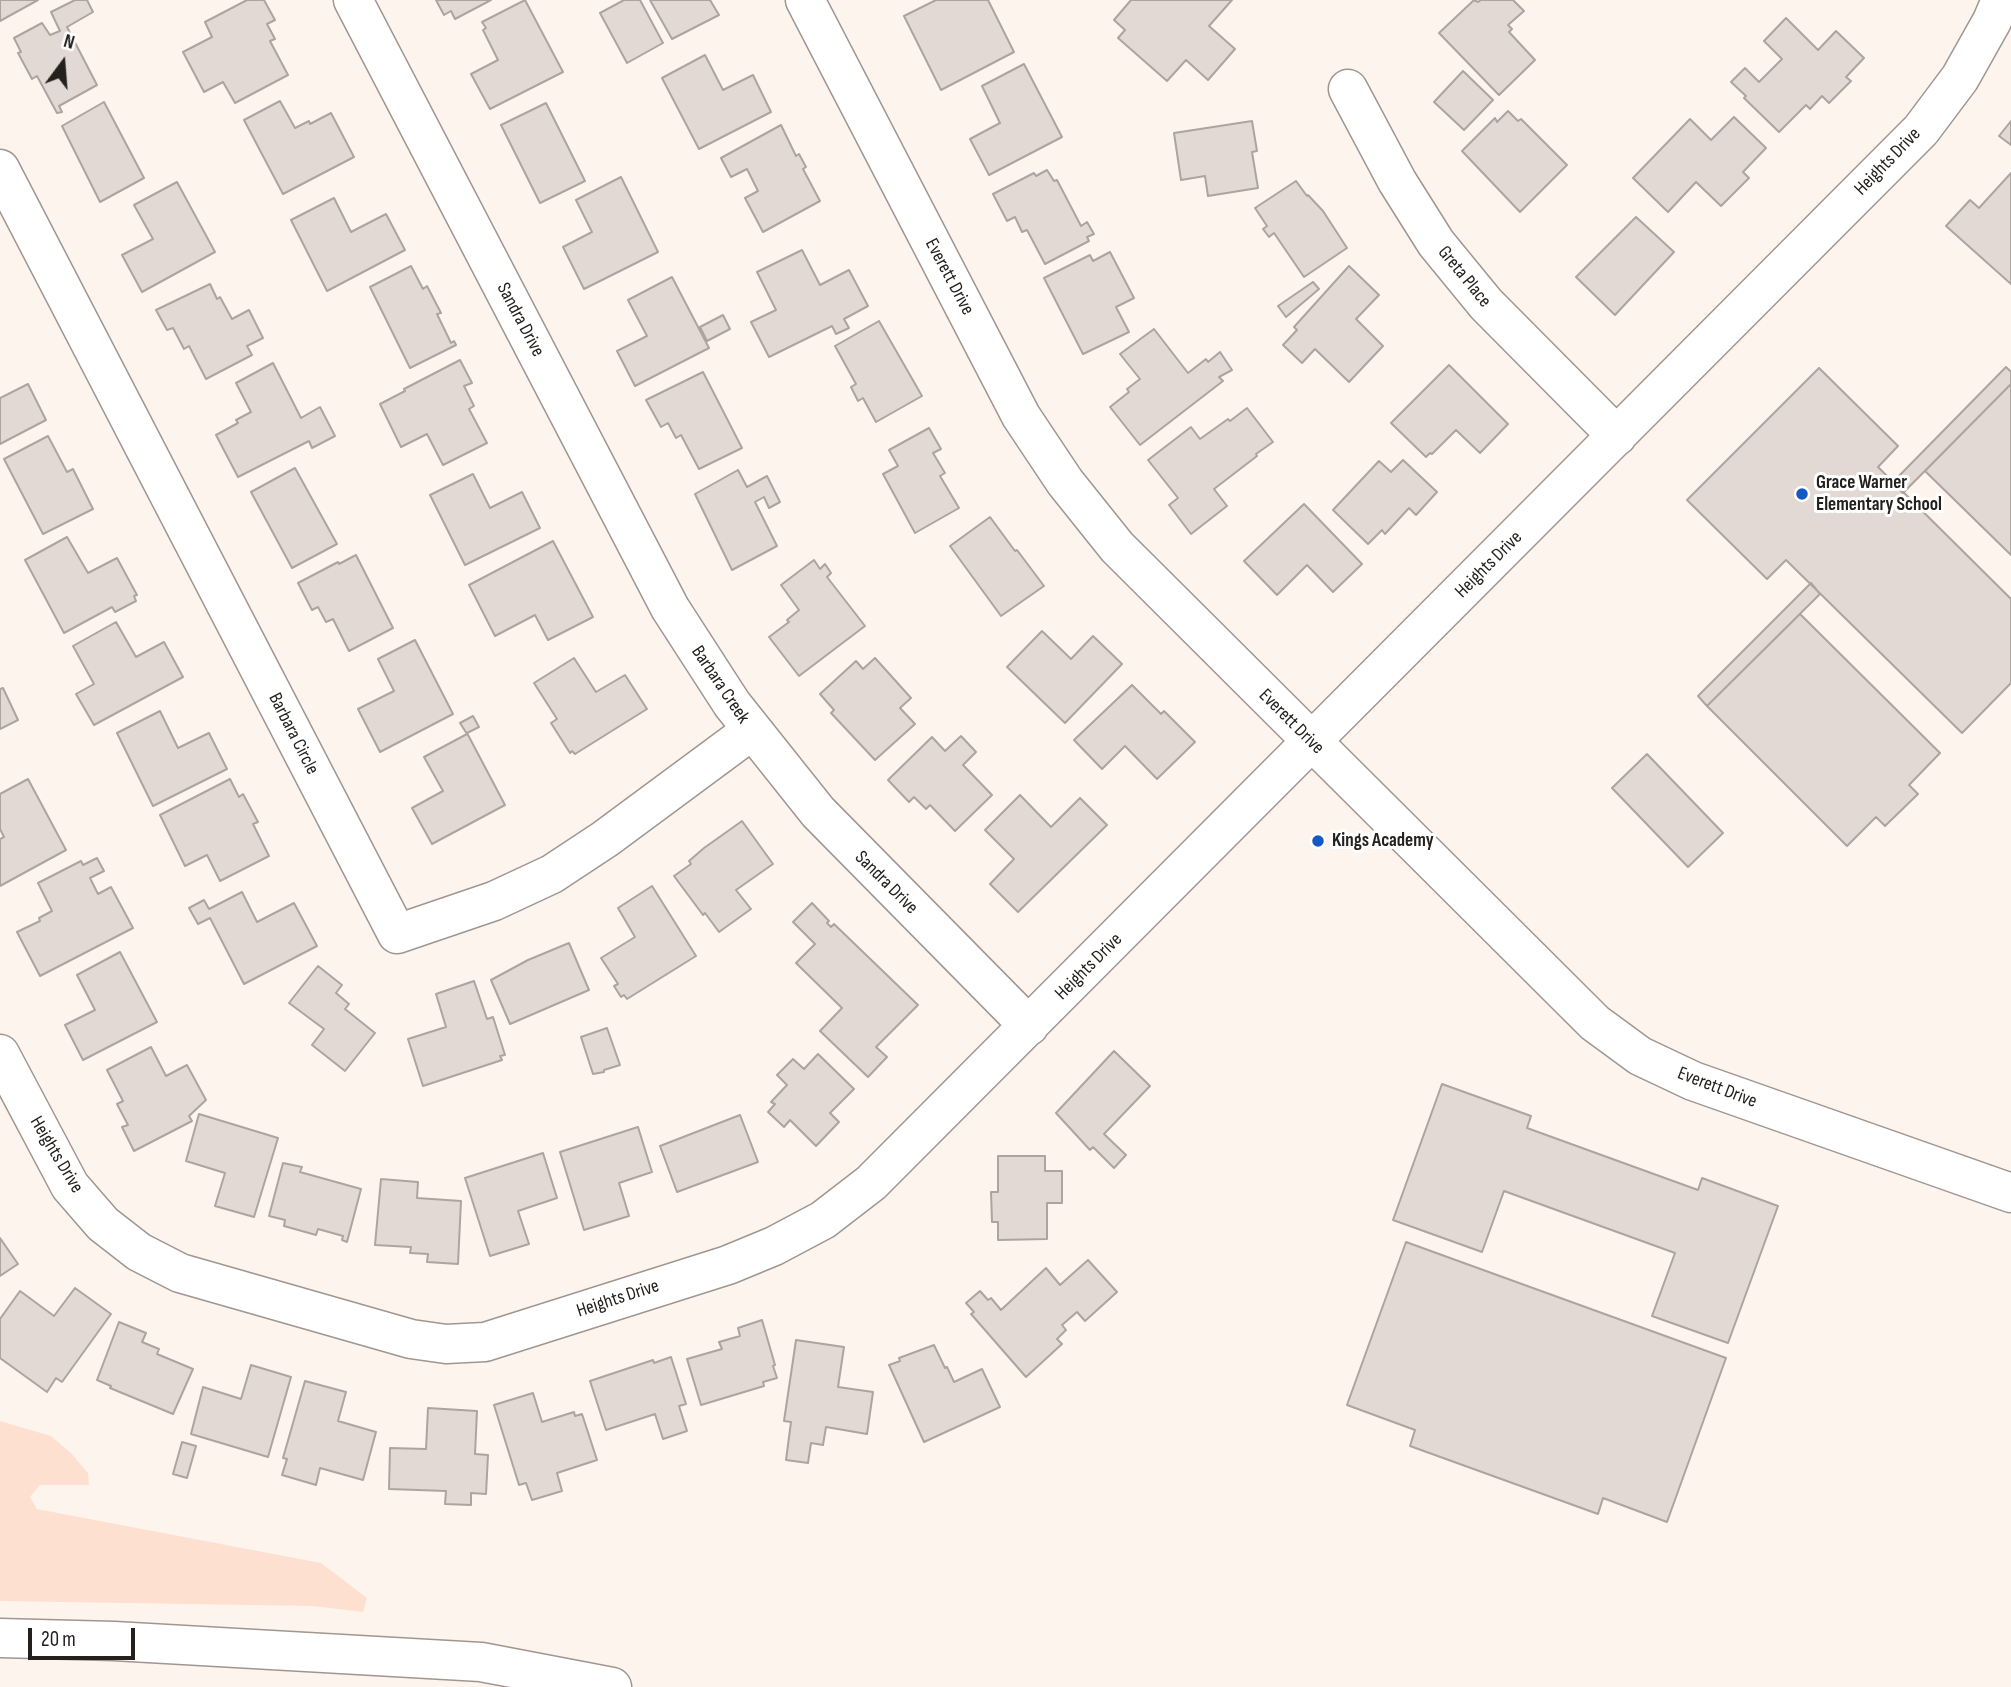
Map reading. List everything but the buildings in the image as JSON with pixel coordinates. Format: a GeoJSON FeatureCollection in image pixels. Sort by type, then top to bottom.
{"type":"FeatureCollection","features":[{"type":"Feature","properties":{"kind":"main road","name":"Sandra Drive"},"geometry":{"type":"LineString","coordinates":[[353,0],[670,608],[690,639]]}},
{"type":"Feature","properties":{"kind":"main road","name":"Everett Drive"},"geometry":{"type":"LineString","coordinates":[[805,0],[1021,416],[1065,482],[1117,547],[1595,1023],[1640,1056],[1693,1081],[2011,1193]]}},
{"type":"Feature","properties":{"kind":"main road","name":"Heights Drive"},"geometry":{"type":"LineString","coordinates":[[0,1054],[70,1186],[103,1224],[139,1252],[180,1273],[411,1339],[446,1344],[485,1342],[727,1265],[774,1246],[823,1220],[871,1183],[1921,130],[1960,78],[2001,0]]}},
{"type":"Feature","properties":{"kind":"main road","name":"Greta Place"},"geometry":{"type":"LineString","coordinates":[[1348,89],[1397,181],[1436,243],[1486,304],[1617,436]]}},
{"type":"Feature","properties":{"kind":"main road","name":"Barbara Circle"},"geometry":{"type":"LineString","coordinates":[[0,169],[397,933],[494,901],[552,874],[605,839],[751,731]]}},
{"type":"Feature","properties":{"kind":"main road","name":"Barbara Creek"},"geometry":{"type":"LineString","coordinates":[[690,639],[751,731]]}},
{"type":"Feature","properties":{"kind":"main road","name":"Sandra Drive"},"geometry":{"type":"LineString","coordinates":[[751,731],[842,838],[1029,1026]]}},
{"type":"Feature","properties":{"kind":"main road"},"geometry":{"type":"LineString","coordinates":[[0,1638],[281,1649],[481,1662],[612,1687]]}},
{"type":"Feature","properties":{"kind":"shaded area"},"geometry":{"type":"Polygon","coordinates":[[[0,1421],[51,1436],[71,1453],[88,1473],[89,1485],[40,1485],[30,1497],[37,1509],[321,1563],[367,1598],[363,1612],[312,1606],[0,1601],[0,1421]]]}},
{"type":"Feature","properties":{"kind":"place","name":"Grace Warner Elementary School"},"geometry":{"type":"Point","coordinates":[1802,494]}},
{"type":"Feature","properties":{"kind":"place","name":"Kings Academy"},"geometry":{"type":"Point","coordinates":[1318,841]}}]}
